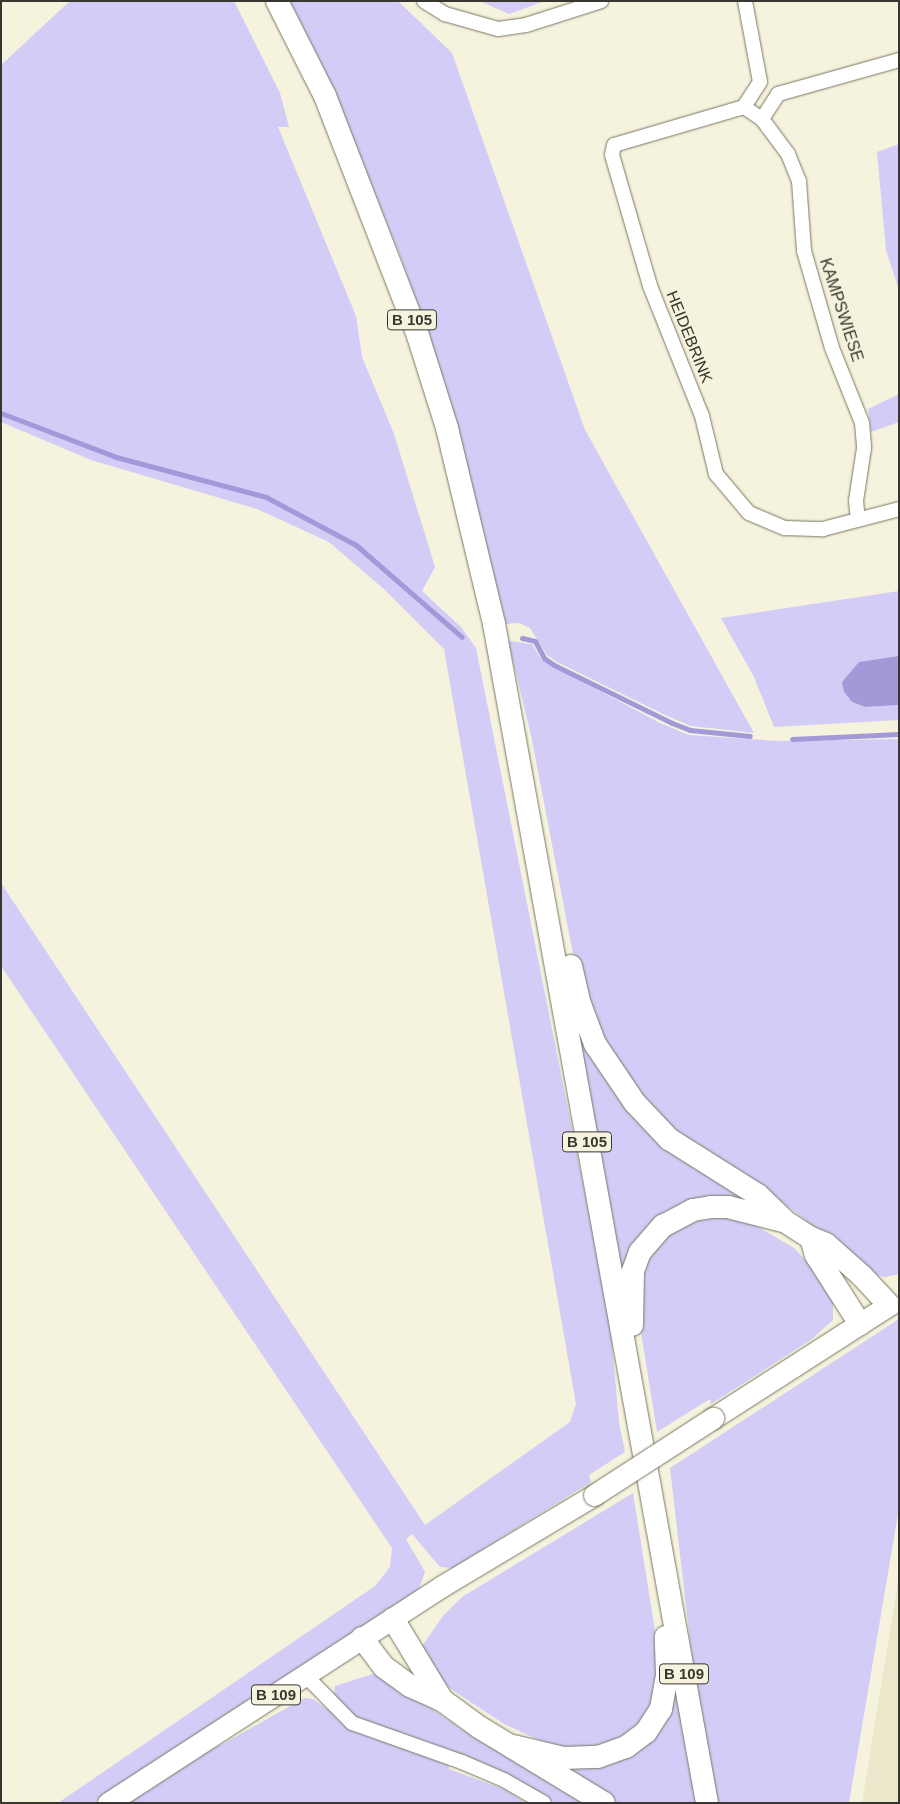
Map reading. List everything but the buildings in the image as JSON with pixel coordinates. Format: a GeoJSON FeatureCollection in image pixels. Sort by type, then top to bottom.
{"type":"FeatureCollection","features":[{"type":"Feature","properties":{"kind":"highway","name":"B 105"},"geometry":{"type":"LineString","coordinates":[[277,1],[325,96],[380,234],[418,336],[447,428],[494,624],[541,874],[635,1409]]}},
{"type":"Feature","properties":{"kind":"highway"},"geometry":{"type":"LineString","coordinates":[[541,874],[558,901],[580,1004],[595,1044],[635,1103],[669,1139],[758,1195],[786,1222],[811,1238],[826,1244],[889,1305]]}},
{"type":"Feature","properties":{"kind":"highway"},"geometry":{"type":"LineString","coordinates":[[635,1409],[630,1291],[633,1271],[649,1239],[679,1216],[711,1207],[728,1208],[786,1222]]}},
{"type":"Feature","properties":{"kind":"highway"},"geometry":{"type":"LineString","coordinates":[[811,1238],[816,1255],[860,1324]]}},
{"type":"Feature","properties":{"kind":"highway","name":"B 109"},"geometry":{"type":"LineString","coordinates":[[635,1409],[707,1803]]}},
{"type":"Feature","properties":{"kind":"highway"},"geometry":{"type":"LineString","coordinates":[[513,1746],[564,1758],[598,1757],[626,1747],[646,1732],[661,1709],[667,1674],[661,1544]]}},
{"type":"Feature","properties":{"kind":"highway"},"geometry":{"type":"LineString","coordinates":[[392,1619],[442,1700]]}},
{"type":"Feature","properties":{"kind":"highway"},"geometry":{"type":"LineString","coordinates":[[362,1638],[384,1667],[410,1686],[442,1700],[604,1803]]}},
{"type":"Feature","properties":{"kind":"main road","name":"B 109"},"geometry":{"type":"LineString","coordinates":[[108,1803],[362,1638],[594,1495],[889,1305]]}},
{"type":"Feature","properties":{"kind":"street"},"geometry":{"type":"LineString","coordinates":[[424,1],[445,14],[498,29],[526,24],[601,1]]}},
{"type":"Feature","properties":{"kind":"street"},"geometry":{"type":"LineString","coordinates":[[745,1],[760,82],[744,107],[762,119],[778,94],[899,60]]}},
{"type":"Feature","properties":{"kind":"street"},"geometry":{"type":"LineString","coordinates":[[760,82],[778,94]]}},
{"type":"Feature","properties":{"kind":"street","name":"HEIDEBRINK"},"geometry":{"type":"LineString","coordinates":[[744,107],[622,141],[614,145],[612,155],[650,286],[702,416],[716,474],[726,490],[749,513],[786,528],[823,529],[899,509]]}},
{"type":"Feature","properties":{"kind":"street","name":"KAMPSWIESE"},"geometry":{"type":"LineString","coordinates":[[762,119],[788,154],[799,181],[804,251],[832,348],[862,423],[864,448],[856,501],[858,519]]}},
{"type":"Feature","properties":{"kind":"street"},"geometry":{"type":"LineString","coordinates":[[306,1676],[352,1723],[462,1762],[504,1780],[544,1803]]}},
{"type":"Feature","properties":{"kind":"shaded area"},"geometry":{"type":"Polygon","coordinates":[[[70,1],[234,1],[280,93],[289,127],[278,127],[356,316],[362,357],[394,434],[435,567],[422,591],[461,627],[476,648],[597,1254],[611,1332],[619,1423],[625,1452],[589,1475],[591,1482],[453,1568],[440,1567],[412,1534],[406,1539],[425,1572],[418,1592],[93,1803],[58,1803],[375,1586],[390,1567],[392,1548],[1,966],[1,883],[425,1525],[570,1422],[576,1404],[444,649],[385,590],[329,542],[257,509],[91,460],[1,422],[1,65],[70,1]]]}},
{"type":"Feature","properties":{"kind":"shaded area"},"geometry":{"type":"Polygon","coordinates":[[[286,1],[398,1],[452,53],[585,430],[754,733],[691,726],[663,714],[557,662],[547,655],[530,628],[519,623],[506,624],[441,376],[400,255],[332,89],[286,1]]]}},
{"type":"Feature","properties":{"kind":"shaded area"},"geometry":{"type":"Polygon","coordinates":[[[480,1],[545,1],[509,14],[480,1]]]}},
{"type":"Feature","properties":{"kind":"shaded area"},"geometry":{"type":"Polygon","coordinates":[[[899,144],[899,290],[886,250],[877,152],[899,144]]]}},
{"type":"Feature","properties":{"kind":"shaded area"},"geometry":{"type":"Polygon","coordinates":[[[899,394],[899,422],[871,432],[868,409],[899,394]]]}},
{"type":"Feature","properties":{"kind":"shaded area"},"geometry":{"type":"Polygon","coordinates":[[[899,591],[899,656],[844,692],[852,702],[865,707],[899,705],[899,720],[774,727],[754,677],[721,618],[899,591]]]}},
{"type":"Feature","properties":{"kind":"shaded area"},"geometry":{"type":"Polygon","coordinates":[[[508,641],[532,644],[542,660],[660,723],[689,735],[778,741],[899,739],[899,1274],[885,1277],[872,1274],[794,1211],[673,1132],[611,1057],[579,985],[531,735],[508,641]]]}},
{"type":"Feature","properties":{"kind":"shaded area"},"geometry":{"type":"Polygon","coordinates":[[[899,656],[899,705],[865,707],[852,702],[844,692],[842,682],[859,662],[899,656]]]}},
{"type":"Feature","properties":{"kind":"shaded area"},"geometry":{"type":"Polygon","coordinates":[[[586,1040],[591,1051],[742,1194],[739,1201],[715,1199],[622,1273],[580,1042],[586,1040]]]}},
{"type":"Feature","properties":{"kind":"shaded area"},"geometry":{"type":"Polygon","coordinates":[[[703,1214],[743,1218],[794,1248],[815,1270],[833,1298],[833,1320],[812,1339],[711,1404],[710,1399],[657,1432],[636,1301],[638,1279],[659,1237],[703,1214]]]}},
{"type":"Feature","properties":{"kind":"shaded area"},"geometry":{"type":"Polygon","coordinates":[[[899,1319],[899,1508],[849,1803],[716,1803],[695,1684],[670,1468],[899,1319]]]}},
{"type":"Feature","properties":{"kind":"shaded area"},"geometry":{"type":"Polygon","coordinates":[[[633,1493],[660,1662],[657,1699],[634,1733],[596,1751],[558,1749],[504,1724],[448,1687],[420,1649],[443,1616],[462,1597],[633,1493]]]}},
{"type":"Feature","properties":{"kind":"shaded area"},"geometry":{"type":"Polygon","coordinates":[[[899,1576],[899,1803],[862,1803],[899,1576]]]}},
{"type":"Feature","properties":{"kind":"shaded area"},"geometry":{"type":"Polygon","coordinates":[[[379,1672],[474,1738],[594,1803],[556,1803],[509,1778],[353,1720],[334,1696],[335,1686],[379,1672]]]}},
{"type":"Feature","properties":{"kind":"shaded area"},"geometry":{"type":"Polygon","coordinates":[[[675,1675],[698,1803],[616,1803],[557,1764],[618,1758],[675,1675]]]}},
{"type":"Feature","properties":{"kind":"shaded area"},"geometry":{"type":"Polygon","coordinates":[[[304,1698],[313,1699],[333,1713],[448,1762],[449,1769],[506,1790],[526,1803],[120,1803],[196,1756],[223,1744],[304,1698]]]}},
{"type":"Feature","properties":{"kind":"waterway"},"geometry":{"type":"LineString","coordinates":[[1,413],[116,457],[266,497],[356,545],[462,637]]}},
{"type":"Feature","properties":{"kind":"waterway"},"geometry":{"type":"LineString","coordinates":[[522,638],[535,641],[544,658],[554,665],[672,723],[690,730],[750,736]]}},
{"type":"Feature","properties":{"kind":"waterway"},"geometry":{"type":"LineString","coordinates":[[792,739],[899,734]]}}]}
